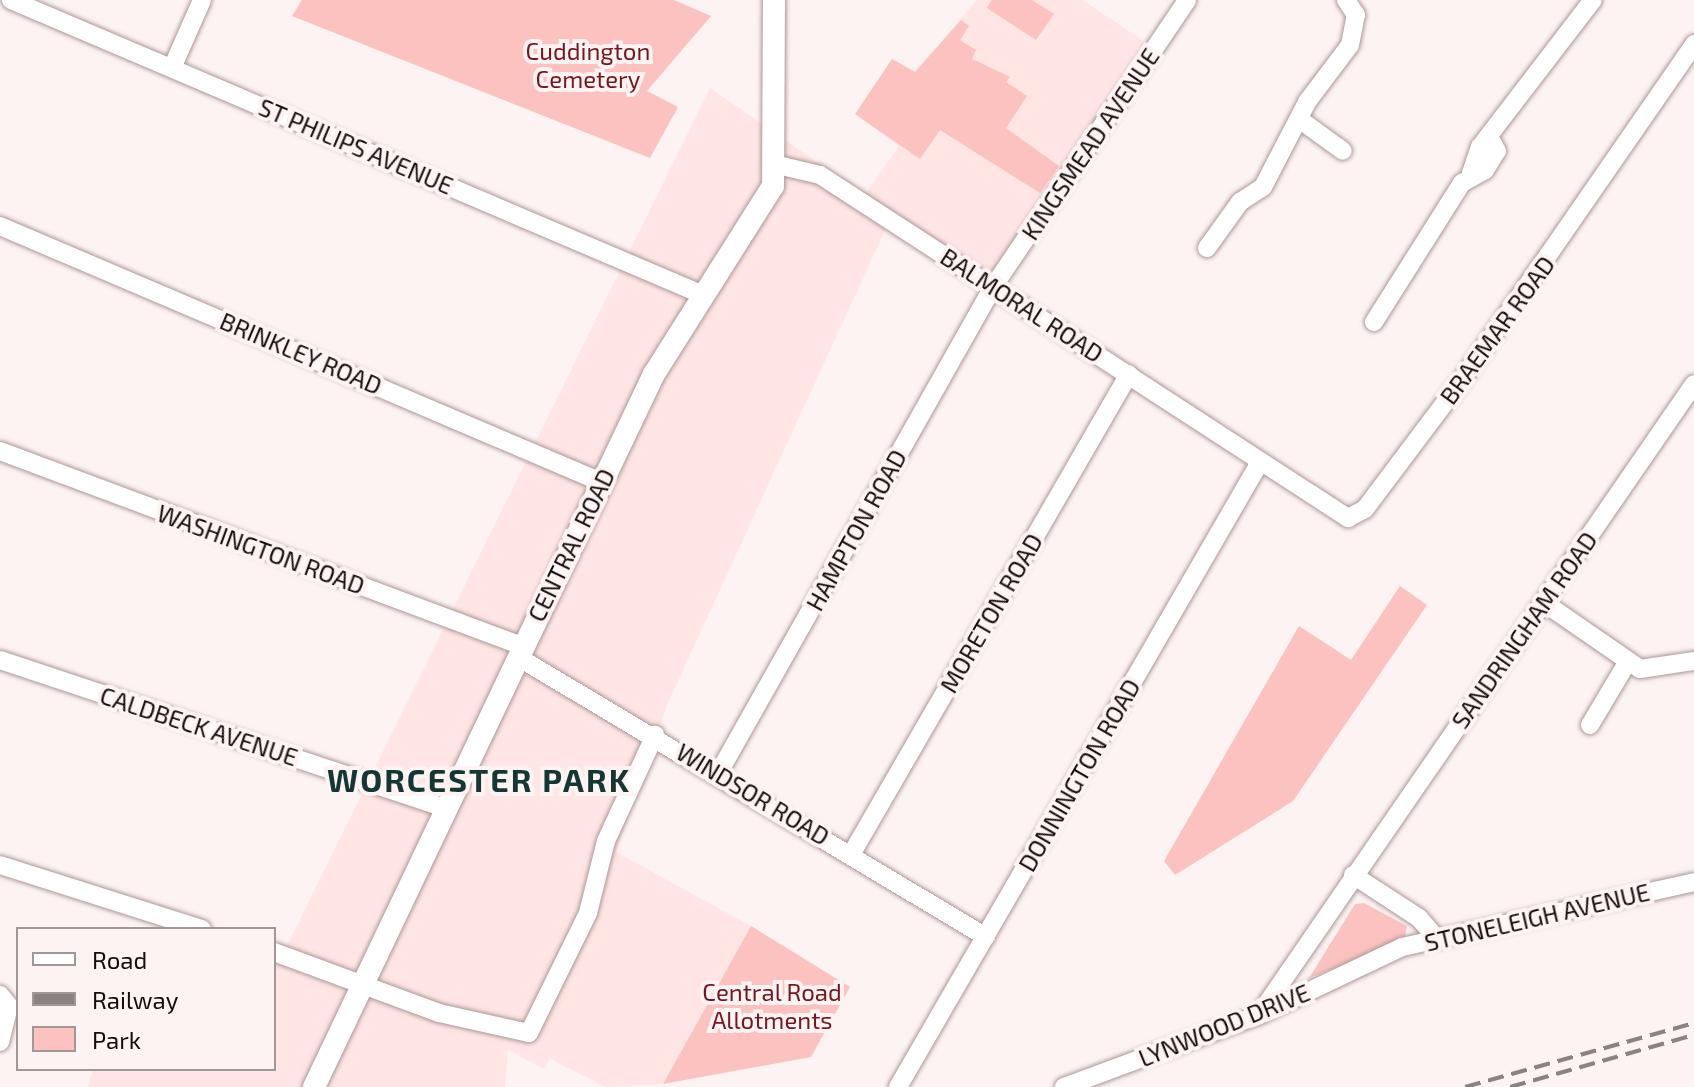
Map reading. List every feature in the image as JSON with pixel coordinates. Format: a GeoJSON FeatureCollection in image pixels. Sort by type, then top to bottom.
{"type":"FeatureCollection","features":[{"type":"Feature","properties":{"kind":"main road","name":"CENTRAL ROAD"},"geometry":{"type":"LineString","coordinates":[[314,1087],[361,979],[601,482],[701,294],[767,200],[778,165],[769,44],[774,0]]}},
{"type":"Feature","properties":{"kind":"street","name":"ST PHILIPS AVENUE"},"geometry":{"type":"LineString","coordinates":[[11,0],[701,294]]}},
{"type":"Feature","properties":{"kind":"street"},"geometry":{"type":"LineString","coordinates":[[172,68],[202,0]]}},
{"type":"Feature","properties":{"kind":"street","name":"KINGSMEAD AVENUE"},"geometry":{"type":"LineString","coordinates":[[993,287],[1187,0]]}},
{"type":"Feature","properties":{"kind":"street"},"geometry":{"type":"LineString","coordinates":[[1374,322],[1471,173],[1472,159],[1491,140],[1593,0]]}},
{"type":"Feature","properties":{"kind":"street"},"geometry":{"type":"LineString","coordinates":[[1207,248],[1240,202],[1270,191],[1299,119],[1350,45],[1352,2]]}},
{"type":"Feature","properties":{"kind":"street","name":"BRAEMAR ROAD"},"geometry":{"type":"LineString","coordinates":[[1260,462],[1338,516],[1365,509],[1694,44]]}},
{"type":"Feature","properties":{"kind":"street"},"geometry":{"type":"LineString","coordinates":[[1299,119],[1343,151]]}},
{"type":"Feature","properties":{"kind":"street","name":"BALMORAL ROAD"},"geometry":{"type":"LineString","coordinates":[[778,165],[820,175],[1260,462]]}},
{"type":"Feature","properties":{"kind":"street","name":"BRINKLEY ROAD"},"geometry":{"type":"LineString","coordinates":[[0,226],[601,482]]}},
{"type":"Feature","properties":{"kind":"street","name":"HAMPTON ROAD"},"geometry":{"type":"LineString","coordinates":[[718,774],[993,287]]}},
{"type":"Feature","properties":{"kind":"street","name":"MORETON ROAD"},"geometry":{"type":"LineString","coordinates":[[852,853],[1129,374]]}},
{"type":"Feature","properties":{"kind":"street","name":"SANDRINGHAM ROAD"},"geometry":{"type":"LineString","coordinates":[[1259,1015],[1694,384]]}},
{"type":"Feature","properties":{"kind":"street","name":"WASHINGTON ROAD"},"geometry":{"type":"LineString","coordinates":[[0,451],[520,652]]}},
{"type":"Feature","properties":{"kind":"street","name":"DONNINGTON ROAD"},"geometry":{"type":"LineString","coordinates":[[898,1087],[1260,462]]}},
{"type":"Feature","properties":{"kind":"street"},"geometry":{"type":"LineString","coordinates":[[1543,602],[1627,663],[1656,670],[1694,661]]}},
{"type":"Feature","properties":{"kind":"street","name":"WINDSOR ROAD"},"geometry":{"type":"LineString","coordinates":[[520,652],[986,937]]}},
{"type":"Feature","properties":{"kind":"street","name":"CALDBECK AVENUE"},"geometry":{"type":"LineString","coordinates":[[0,660],[444,808]]}},
{"type":"Feature","properties":{"kind":"street"},"geometry":{"type":"LineString","coordinates":[[1590,725],[1617,698],[1627,663]]}},
{"type":"Feature","properties":{"kind":"street"},"geometry":{"type":"LineString","coordinates":[[276,953],[361,979],[439,1013],[469,1014],[518,1035],[535,1025],[588,913],[602,850],[655,735]]}},
{"type":"Feature","properties":{"kind":"street"},"geometry":{"type":"LineString","coordinates":[[0,865],[196,927]]}},
{"type":"Feature","properties":{"kind":"street"},"geometry":{"type":"LineString","coordinates":[[1353,875],[1419,918],[1437,939]]}},
{"type":"Feature","properties":{"kind":"street","name":"STONELEIGH AVENUE"},"geometry":{"type":"LineString","coordinates":[[1381,956],[1437,939],[1694,882]]}},
{"type":"Feature","properties":{"kind":"street","name":"LYNWOOD DRIVE"},"geometry":{"type":"LineString","coordinates":[[1064,1087],[1259,1015],[1381,956]]}},
{"type":"Feature","properties":{"kind":"street"},"geometry":{"type":"LineString","coordinates":[[0,995],[9,1006],[0,1042]]}},
{"type":"Feature","properties":{"kind":"shaded area"},"geometry":{"type":"Polygon","coordinates":[[[977,0],[1082,0],[1154,48],[994,281],[892,215],[667,705],[616,852],[751,926],[663,1084],[606,1087],[550,1059],[544,1069],[508,1050],[505,1087],[88,1087],[92,1071],[276,1071],[276,954],[282,956],[710,88],[865,195],[899,146],[855,114],[892,59],[915,72],[977,0]]]}},
{"type":"Feature","properties":{"kind":"green space","name":"Cuddington Cemetery"},"geometry":{"type":"Polygon","coordinates":[[[302,0],[674,0],[711,16],[647,91],[678,107],[650,158],[292,16],[302,0]]]}},
{"type":"Feature","properties":{"kind":"green space"},"geometry":{"type":"Polygon","coordinates":[[[992,0],[1032,0],[1054,14],[1036,40],[987,8],[992,0]]]}},
{"type":"Feature","properties":{"kind":"green space"},"geometry":{"type":"Polygon","coordinates":[[[961,20],[969,26],[960,40],[976,50],[972,59],[1010,77],[1006,82],[1027,96],[1006,128],[1059,166],[1040,193],[940,130],[920,159],[855,114],[892,59],[915,72],[961,20]]]}},
{"type":"Feature","properties":{"kind":"green space"},"geometry":{"type":"Polygon","coordinates":[[[1400,586],[1427,605],[1293,801],[1175,875],[1164,861],[1299,626],[1351,660],[1400,586]]]}},
{"type":"Feature","properties":{"kind":"green space"},"geometry":{"type":"Polygon","coordinates":[[[1364,903],[1407,926],[1404,941],[1309,978],[1355,904],[1364,903]]]}},
{"type":"Feature","properties":{"kind":"green space","name":"Central Road Allotments"},"geometry":{"type":"Polygon","coordinates":[[[751,926],[850,987],[811,1057],[663,1084],[751,926]]]}},
{"type":"Feature","properties":{"kind":"railway"},"geometry":{"type":"LineString","coordinates":[[1465,1087],[1694,1023]]}},
{"type":"Feature","properties":{"kind":"railway"},"geometry":{"type":"LineString","coordinates":[[1510,1087],[1694,1035]]}},
{"type":"Feature","properties":{"kind":"district","name":"WORCESTER PARK"},"geometry":{"type":"Point","coordinates":[479,779]}}]}
